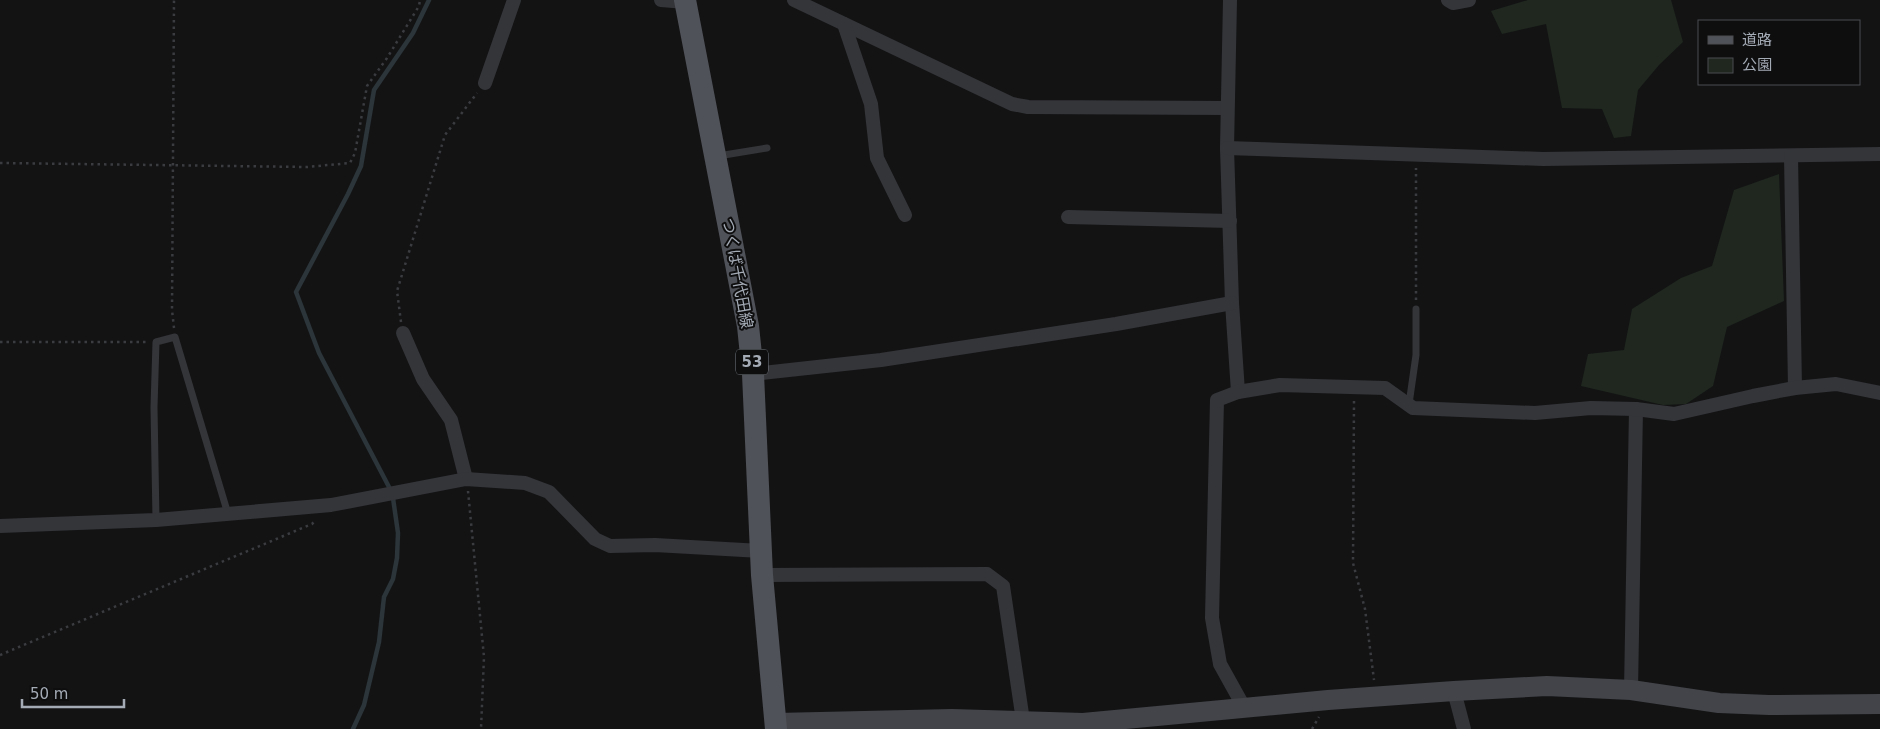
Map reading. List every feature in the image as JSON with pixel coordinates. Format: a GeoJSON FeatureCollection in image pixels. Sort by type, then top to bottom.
{"type":"FeatureCollection","features":[{"type":"Feature","properties":{"kind":"main road","name":"つくば千代田線"},"geometry":{"type":"LineString","coordinates":[[686,1],[741,284],[753,374],[760,551],[776,726]]}},
{"type":"Feature","properties":{"kind":"street"},"geometry":{"type":"LineString","coordinates":[[485,83],[514,0]]}},
{"type":"Feature","properties":{"kind":"street"},"geometry":{"type":"LineString","coordinates":[[661,0],[686,1]]}},
{"type":"Feature","properties":{"kind":"street"},"geometry":{"type":"LineString","coordinates":[[794,0],[1012,104],[1028,107],[1227,108]]}},
{"type":"Feature","properties":{"kind":"street"},"geometry":{"type":"LineString","coordinates":[[1230,0],[1227,148],[1232,303],[1238,392]]}},
{"type":"Feature","properties":{"kind":"street"},"geometry":{"type":"LineString","coordinates":[[1448,0],[1453,3],[1469,0]]}},
{"type":"Feature","properties":{"kind":"street"},"geometry":{"type":"LineString","coordinates":[[844,24],[871,104],[877,158],[904,215]]}},
{"type":"Feature","properties":{"kind":"street"},"geometry":{"type":"LineString","coordinates":[[1227,148],[1543,159],[1880,154]]}},
{"type":"Feature","properties":{"kind":"street"},"geometry":{"type":"LineString","coordinates":[[1791,156],[1795,388]]}},
{"type":"Feature","properties":{"kind":"street"},"geometry":{"type":"LineString","coordinates":[[1068,217],[1230,221]]}},
{"type":"Feature","properties":{"kind":"street"},"geometry":{"type":"LineString","coordinates":[[753,374],[881,360],[1116,324],[1232,303]]}},
{"type":"Feature","properties":{"kind":"street"},"geometry":{"type":"LineString","coordinates":[[403,333],[423,379],[451,420],[466,479]]}},
{"type":"Feature","properties":{"kind":"street"},"geometry":{"type":"LineString","coordinates":[[1245,709],[1220,664],[1212,618],[1217,400],[1238,392],[1280,385],[1385,388],[1413,408],[1535,413],[1591,408],[1674,414],[1795,388],[1836,384],[1880,393]]}},
{"type":"Feature","properties":{"kind":"street"},"geometry":{"type":"LineString","coordinates":[[1631,690],[1636,410]]}},
{"type":"Feature","properties":{"kind":"street"},"geometry":{"type":"LineString","coordinates":[[0,526],[156,520],[331,505],[466,479],[525,483],[549,492],[595,539],[610,546],[655,545],[760,551]]}},
{"type":"Feature","properties":{"kind":"street"},"geometry":{"type":"LineString","coordinates":[[762,575],[987,574],[1003,586],[1022,714],[1020,725]]}},
{"type":"Feature","properties":{"kind":"street"},"geometry":{"type":"LineString","coordinates":[[776,726],[952,719],[1020,725],[1083,723],[1454,690],[1547,686],[1631,690],[1719,703],[1880,704]]}},
{"type":"Feature","properties":{"kind":"street"},"geometry":{"type":"LineString","coordinates":[[1454,690],[1464,729]]}},
{"type":"Feature","properties":{"kind":"lane"},"geometry":{"type":"LineString","coordinates":[[716,156],[767,148]]}},
{"type":"Feature","properties":{"kind":"lane"},"geometry":{"type":"LineString","coordinates":[[1409,404],[1416,355],[1416,309]]}},
{"type":"Feature","properties":{"kind":"lane"},"geometry":{"type":"LineString","coordinates":[[156,520],[154,407],[156,342],[174,337],[228,515]]}},
{"type":"Feature","properties":{"kind":"path"},"geometry":{"type":"LineString","coordinates":[[174,0],[172,310],[174,337]]}},
{"type":"Feature","properties":{"kind":"path"},"geometry":{"type":"LineString","coordinates":[[0,163],[307,167],[350,163],[355,153],[367,86],[387,58],[419,6],[420,0]]}},
{"type":"Feature","properties":{"kind":"path"},"geometry":{"type":"LineString","coordinates":[[403,333],[397,291],[445,135],[485,83]]}},
{"type":"Feature","properties":{"kind":"path"},"geometry":{"type":"LineString","coordinates":[[1416,156],[1416,309]]}},
{"type":"Feature","properties":{"kind":"path"},"geometry":{"type":"LineString","coordinates":[[0,342],[156,342]]}},
{"type":"Feature","properties":{"kind":"path"},"geometry":{"type":"LineString","coordinates":[[1354,388],[1353,563],[1365,609],[1376,697]]}},
{"type":"Feature","properties":{"kind":"path"},"geometry":{"type":"LineString","coordinates":[[466,479],[484,657],[481,729]]}},
{"type":"Feature","properties":{"kind":"path"},"geometry":{"type":"LineString","coordinates":[[0,655],[312,524],[331,505]]}},
{"type":"Feature","properties":{"kind":"green space"},"geometry":{"type":"Polygon","coordinates":[[[1528,0],[1671,0],[1683,42],[1659,65],[1638,90],[1631,136],[1614,138],[1602,109],[1562,108],[1546,24],[1502,34],[1491,11],[1528,0]]]}},
{"type":"Feature","properties":{"kind":"green space"},"geometry":{"type":"Polygon","coordinates":[[[1779,174],[1784,301],[1727,327],[1713,386],[1686,404],[1663,405],[1581,386],[1588,354],[1624,350],[1632,309],[1681,278],[1712,266],[1734,190],[1779,174]]]}},
{"type":"Feature","properties":{"kind":"waterway"},"geometry":{"type":"LineString","coordinates":[[353,729],[364,705],[379,642],[384,597],[393,579],[397,558],[398,533],[393,498],[389,487],[319,353],[296,292],[361,166],[374,90],[413,33],[429,0]]}}]}
